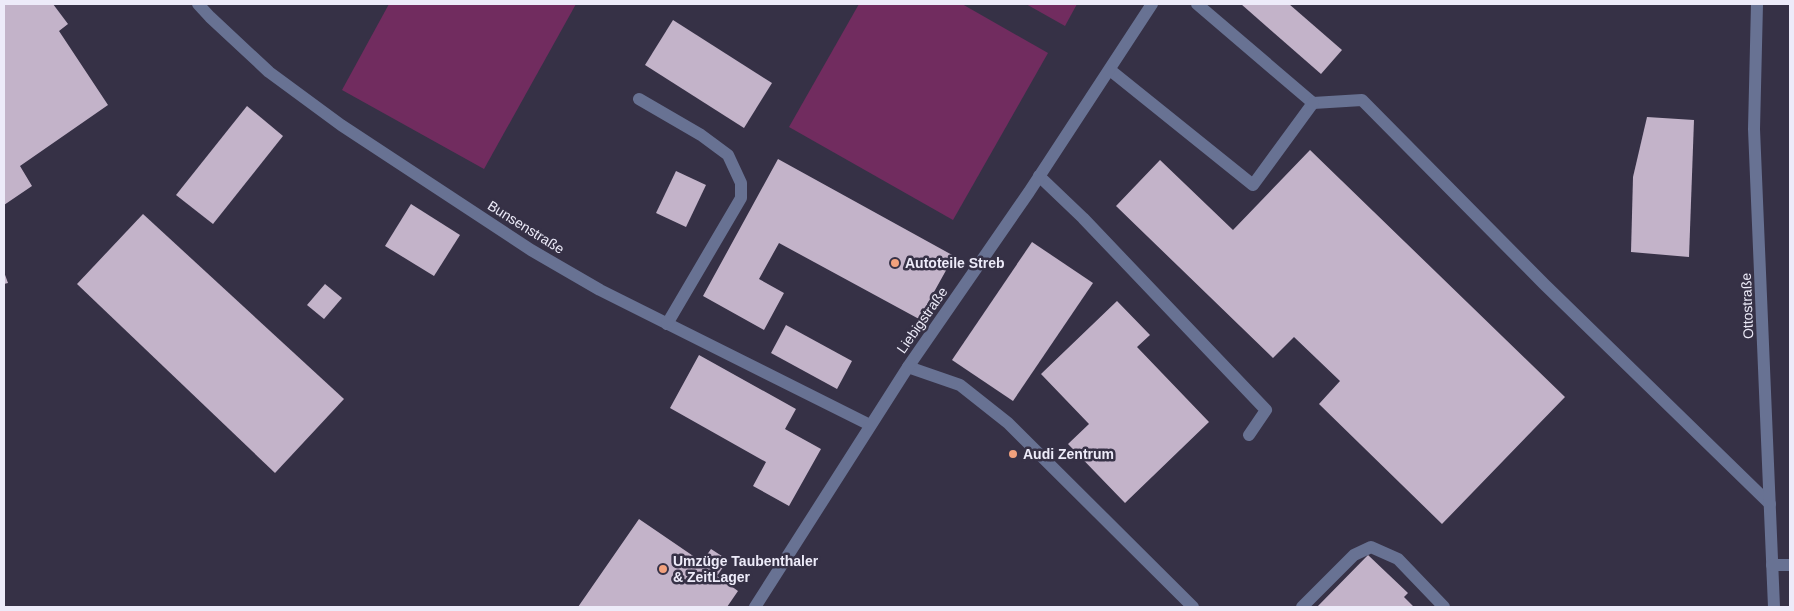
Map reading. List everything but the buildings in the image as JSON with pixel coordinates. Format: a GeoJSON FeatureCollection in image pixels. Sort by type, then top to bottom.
{"type":"FeatureCollection","features":[{"type":"Feature","properties":{"kind":"street","name":"Bunsenstraße"},"geometry":{"type":"LineString","coordinates":[[198,4],[269,72],[341,125],[531,250],[600,290],[870,425]]}},
{"type":"Feature","properties":{"kind":"street","name":"Liebigstraße"},"geometry":{"type":"LineString","coordinates":[[756,607],[908,367],[1039,176],[1152,4]]}},
{"type":"Feature","properties":{"kind":"street"},"geometry":{"type":"LineString","coordinates":[[1197,4],[1313,103],[1362,100],[1544,284],[1770,504]]}},
{"type":"Feature","properties":{"kind":"street","name":"Ottostraße"},"geometry":{"type":"LineString","coordinates":[[1757,4],[1754,129],[1774,607]]}},
{"type":"Feature","properties":{"kind":"street"},"geometry":{"type":"LineString","coordinates":[[1110,70],[1253,185],[1313,103]]}},
{"type":"Feature","properties":{"kind":"street"},"geometry":{"type":"LineString","coordinates":[[639,99],[700,135],[728,155],[741,183],[741,198],[667,324]]}},
{"type":"Feature","properties":{"kind":"street"},"geometry":{"type":"LineString","coordinates":[[1039,176],[1084,218],[1266,410],[1249,435]]}},
{"type":"Feature","properties":{"kind":"street"},"geometry":{"type":"LineString","coordinates":[[908,367],[960,385],[1008,423],[1193,607]]}},
{"type":"Feature","properties":{"kind":"street"},"geometry":{"type":"LineString","coordinates":[[1302,607],[1354,556],[1371,547],[1398,559],[1444,607]]}},
{"type":"Feature","properties":{"kind":"street"},"geometry":{"type":"LineString","coordinates":[[1772,565],[1790,565]]}},
{"type":"Feature","properties":{"kind":"shaded area"},"geometry":{"type":"Polygon","coordinates":[[[389,4],[576,4],[484,169],[342,90],[389,4]]]}},
{"type":"Feature","properties":{"kind":"shaded area"},"geometry":{"type":"Polygon","coordinates":[[[859,4],[962,4],[1048,53],[953,220],[789,127],[859,4]]]}},
{"type":"Feature","properties":{"kind":"shaded area"},"geometry":{"type":"Polygon","coordinates":[[[1026,4],[1077,4],[1065,26],[1026,4]]]}},
{"type":"Feature","properties":{"kind":"place","name":"Autoteile Streb"},"geometry":{"type":"Point","coordinates":[895,263]}},
{"type":"Feature","properties":{"kind":"place","name":"Audi Zentrum"},"geometry":{"type":"Point","coordinates":[1013,454]}},
{"type":"Feature","properties":{"kind":"place","name":"Umzüge Taubenthaler & ZeitLager"},"geometry":{"type":"Point","coordinates":[663,569]}}]}
